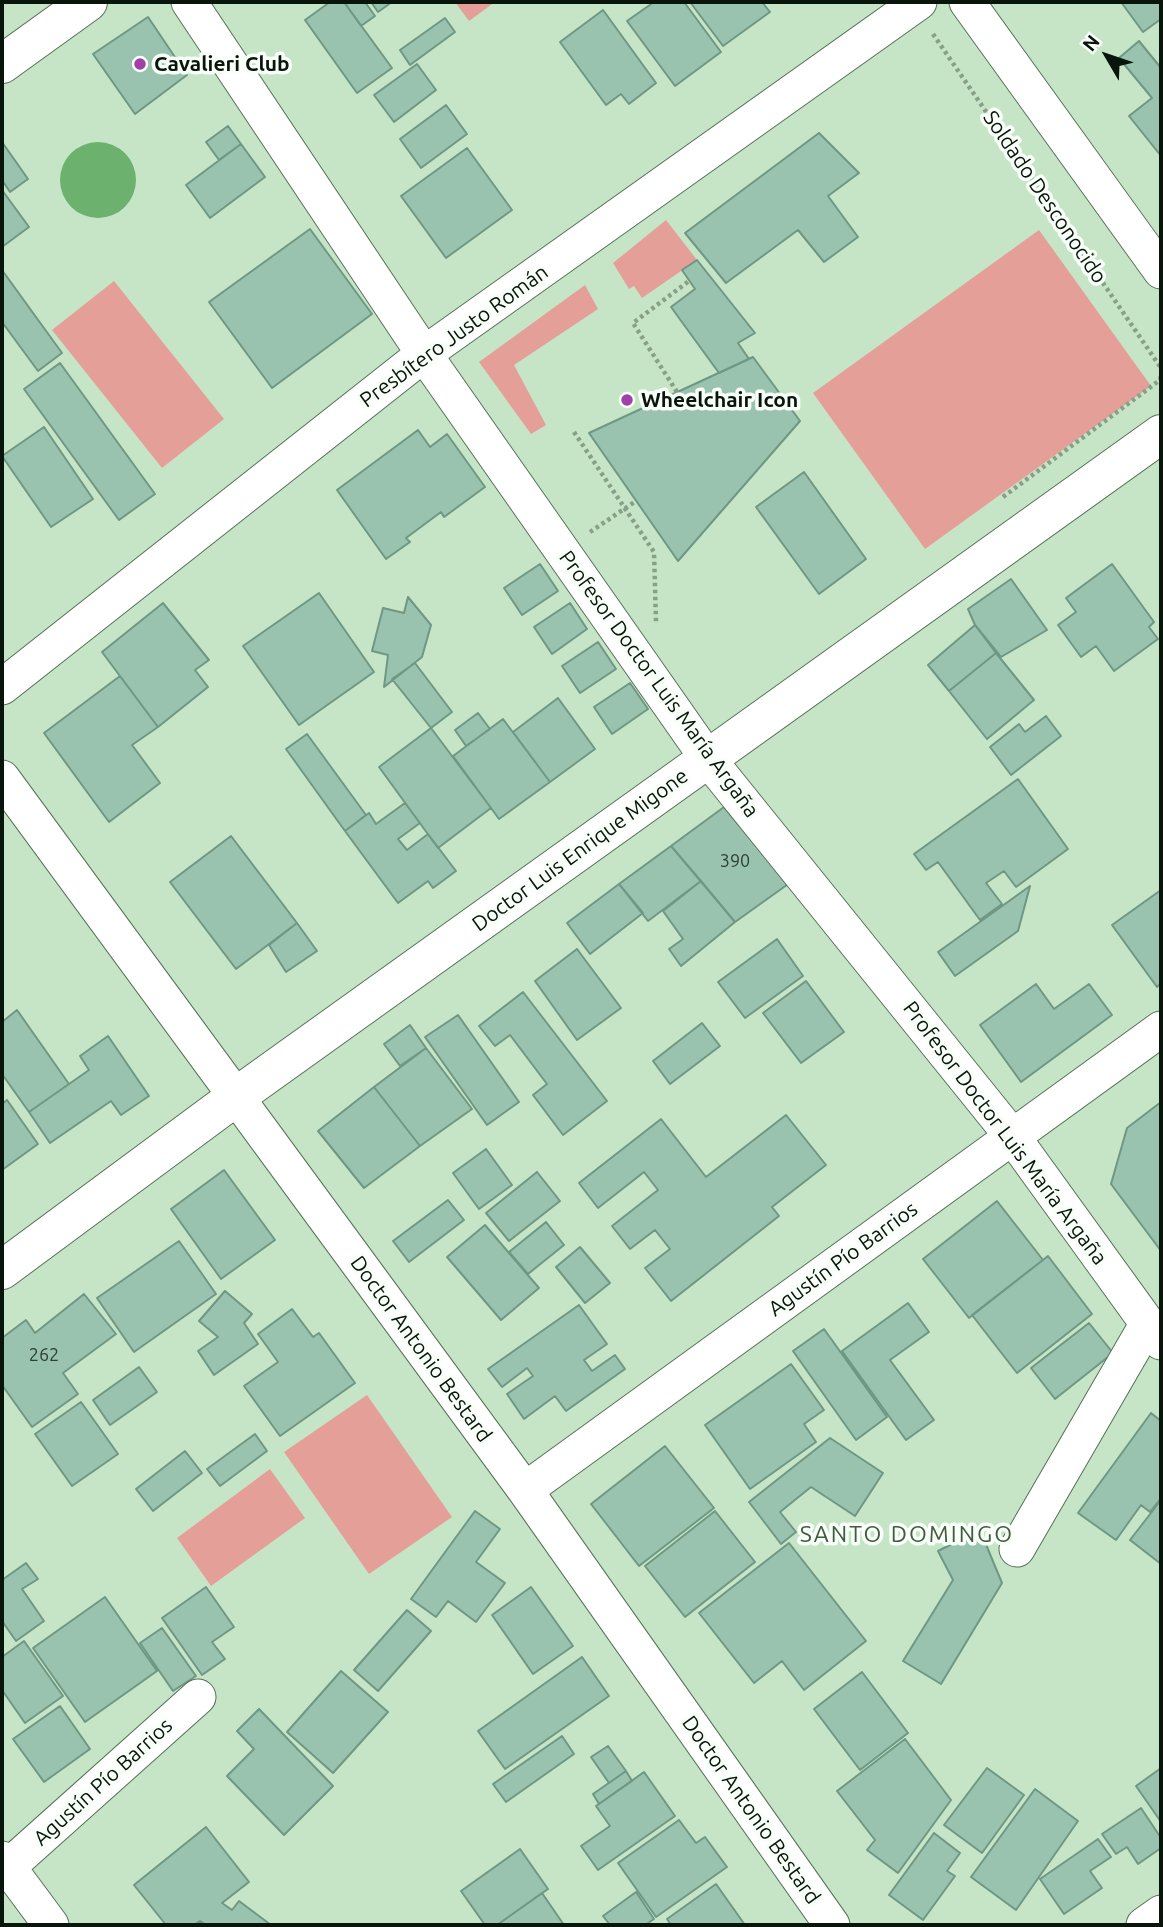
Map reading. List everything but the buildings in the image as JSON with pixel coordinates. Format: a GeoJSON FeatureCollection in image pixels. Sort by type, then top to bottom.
{"type":"FeatureCollection","features":[{"type":"Feature","properties":{"kind":"street"},"geometry":{"type":"LineString","coordinates":[[2,64],[88,2]]}},
{"type":"Feature","properties":{"kind":"street","name":"Profesor Doctor Luis María Argaña"},"geometry":{"type":"LineString","coordinates":[[190,2],[424,354],[708,759],[1013,1136],[1154,1333]]}},
{"type":"Feature","properties":{"kind":"street"},"geometry":{"type":"LineString","coordinates":[[967,2],[1161,271]]}},
{"type":"Feature","properties":{"kind":"street","name":"Presbítero Justo Román"},"geometry":{"type":"LineString","coordinates":[[2,687],[424,354],[924,14]]}},
{"type":"Feature","properties":{"kind":"street","name":"Doctor Luis Enrique Migone"},"geometry":{"type":"LineString","coordinates":[[2,1270],[237,1096],[1161,434]]}},
{"type":"Feature","properties":{"kind":"street","name":"Doctor Antonio Bestard"},"geometry":{"type":"LineString","coordinates":[[2,778],[524,1490],[832,1925]]}},
{"type":"Feature","properties":{"kind":"street","name":"Agustín Pío Barrios"},"geometry":{"type":"LineString","coordinates":[[524,1490],[1161,1029]]}},
{"type":"Feature","properties":{"kind":"street"},"geometry":{"type":"LineString","coordinates":[[1017,1549],[1154,1333]]}},
{"type":"Feature","properties":{"kind":"street","name":"Agustín Pío Barrios"},"geometry":{"type":"LineString","coordinates":[[5,1863],[198,1697]]}},
{"type":"Feature","properties":{"kind":"street"},"geometry":{"type":"LineString","coordinates":[[5,1863],[51,1925]]}},
{"type":"Feature","properties":{"kind":"street"},"geometry":{"type":"LineString","coordinates":[[1144,1925],[1161,1913]]}},
{"type":"Feature","properties":{"kind":"path","name":"Soldado Desconocido"},"geometry":{"type":"LineString","coordinates":[[924,14],[1161,368]]}},
{"type":"Feature","properties":{"kind":"path"},"geometry":{"type":"LineString","coordinates":[[677,392],[632,323],[689,281]]}},
{"type":"Feature","properties":{"kind":"path"},"geometry":{"type":"LineString","coordinates":[[574,432],[654,552],[657,630]]}},
{"type":"Feature","properties":{"kind":"path"},"geometry":{"type":"LineString","coordinates":[[589,533],[636,501]]}},
{"type":"Feature","properties":{"kind":"shaded area"},"geometry":{"type":"Polygon","coordinates":[[[455,2],[495,2],[469,21],[455,2]]]}},
{"type":"Feature","properties":{"kind":"shaded area"},"geometry":{"type":"Polygon","coordinates":[[[98,142],[113,145],[125,153],[133,165],[136,180],[133,195],[125,207],[113,215],[98,218],[83,215],[71,207],[63,195],[60,180],[63,165],[71,153],[83,145],[98,142]]]}},
{"type":"Feature","properties":{"kind":"shaded area"},"geometry":{"type":"Polygon","coordinates":[[[666,220],[697,260],[642,298],[634,286],[629,289],[613,263],[666,220]]]}},
{"type":"Feature","properties":{"kind":"shaded area"},"geometry":{"type":"Polygon","coordinates":[[[1039,230],[1151,386],[925,549],[813,393],[1039,230]]]}},
{"type":"Feature","properties":{"kind":"shaded area"},"geometry":{"type":"Polygon","coordinates":[[[114,281],[224,419],[162,468],[52,330],[114,281]]]}},
{"type":"Feature","properties":{"kind":"shaded area"},"geometry":{"type":"Polygon","coordinates":[[[585,285],[598,309],[514,365],[546,425],[531,434],[479,362],[585,285]]]}},
{"type":"Feature","properties":{"kind":"shaded area"},"geometry":{"type":"Polygon","coordinates":[[[367,1395],[452,1517],[369,1574],[284,1452],[367,1395]]]}},
{"type":"Feature","properties":{"kind":"shaded area"},"geometry":{"type":"Polygon","coordinates":[[[270,1469],[305,1518],[211,1586],[177,1538],[270,1469]]]}},
{"type":"Feature","properties":{"kind":"place","name":"Cavalieri Club"},"geometry":{"type":"Point","coordinates":[140,64]}},
{"type":"Feature","properties":{"kind":"place","name":"Wheelchair Icon"},"geometry":{"type":"Point","coordinates":[627,400]}},
{"type":"Feature","properties":{"kind":"district","name":"SANTO DOMINGO"},"geometry":{"type":"Point","coordinates":[907,1534]}}]}
